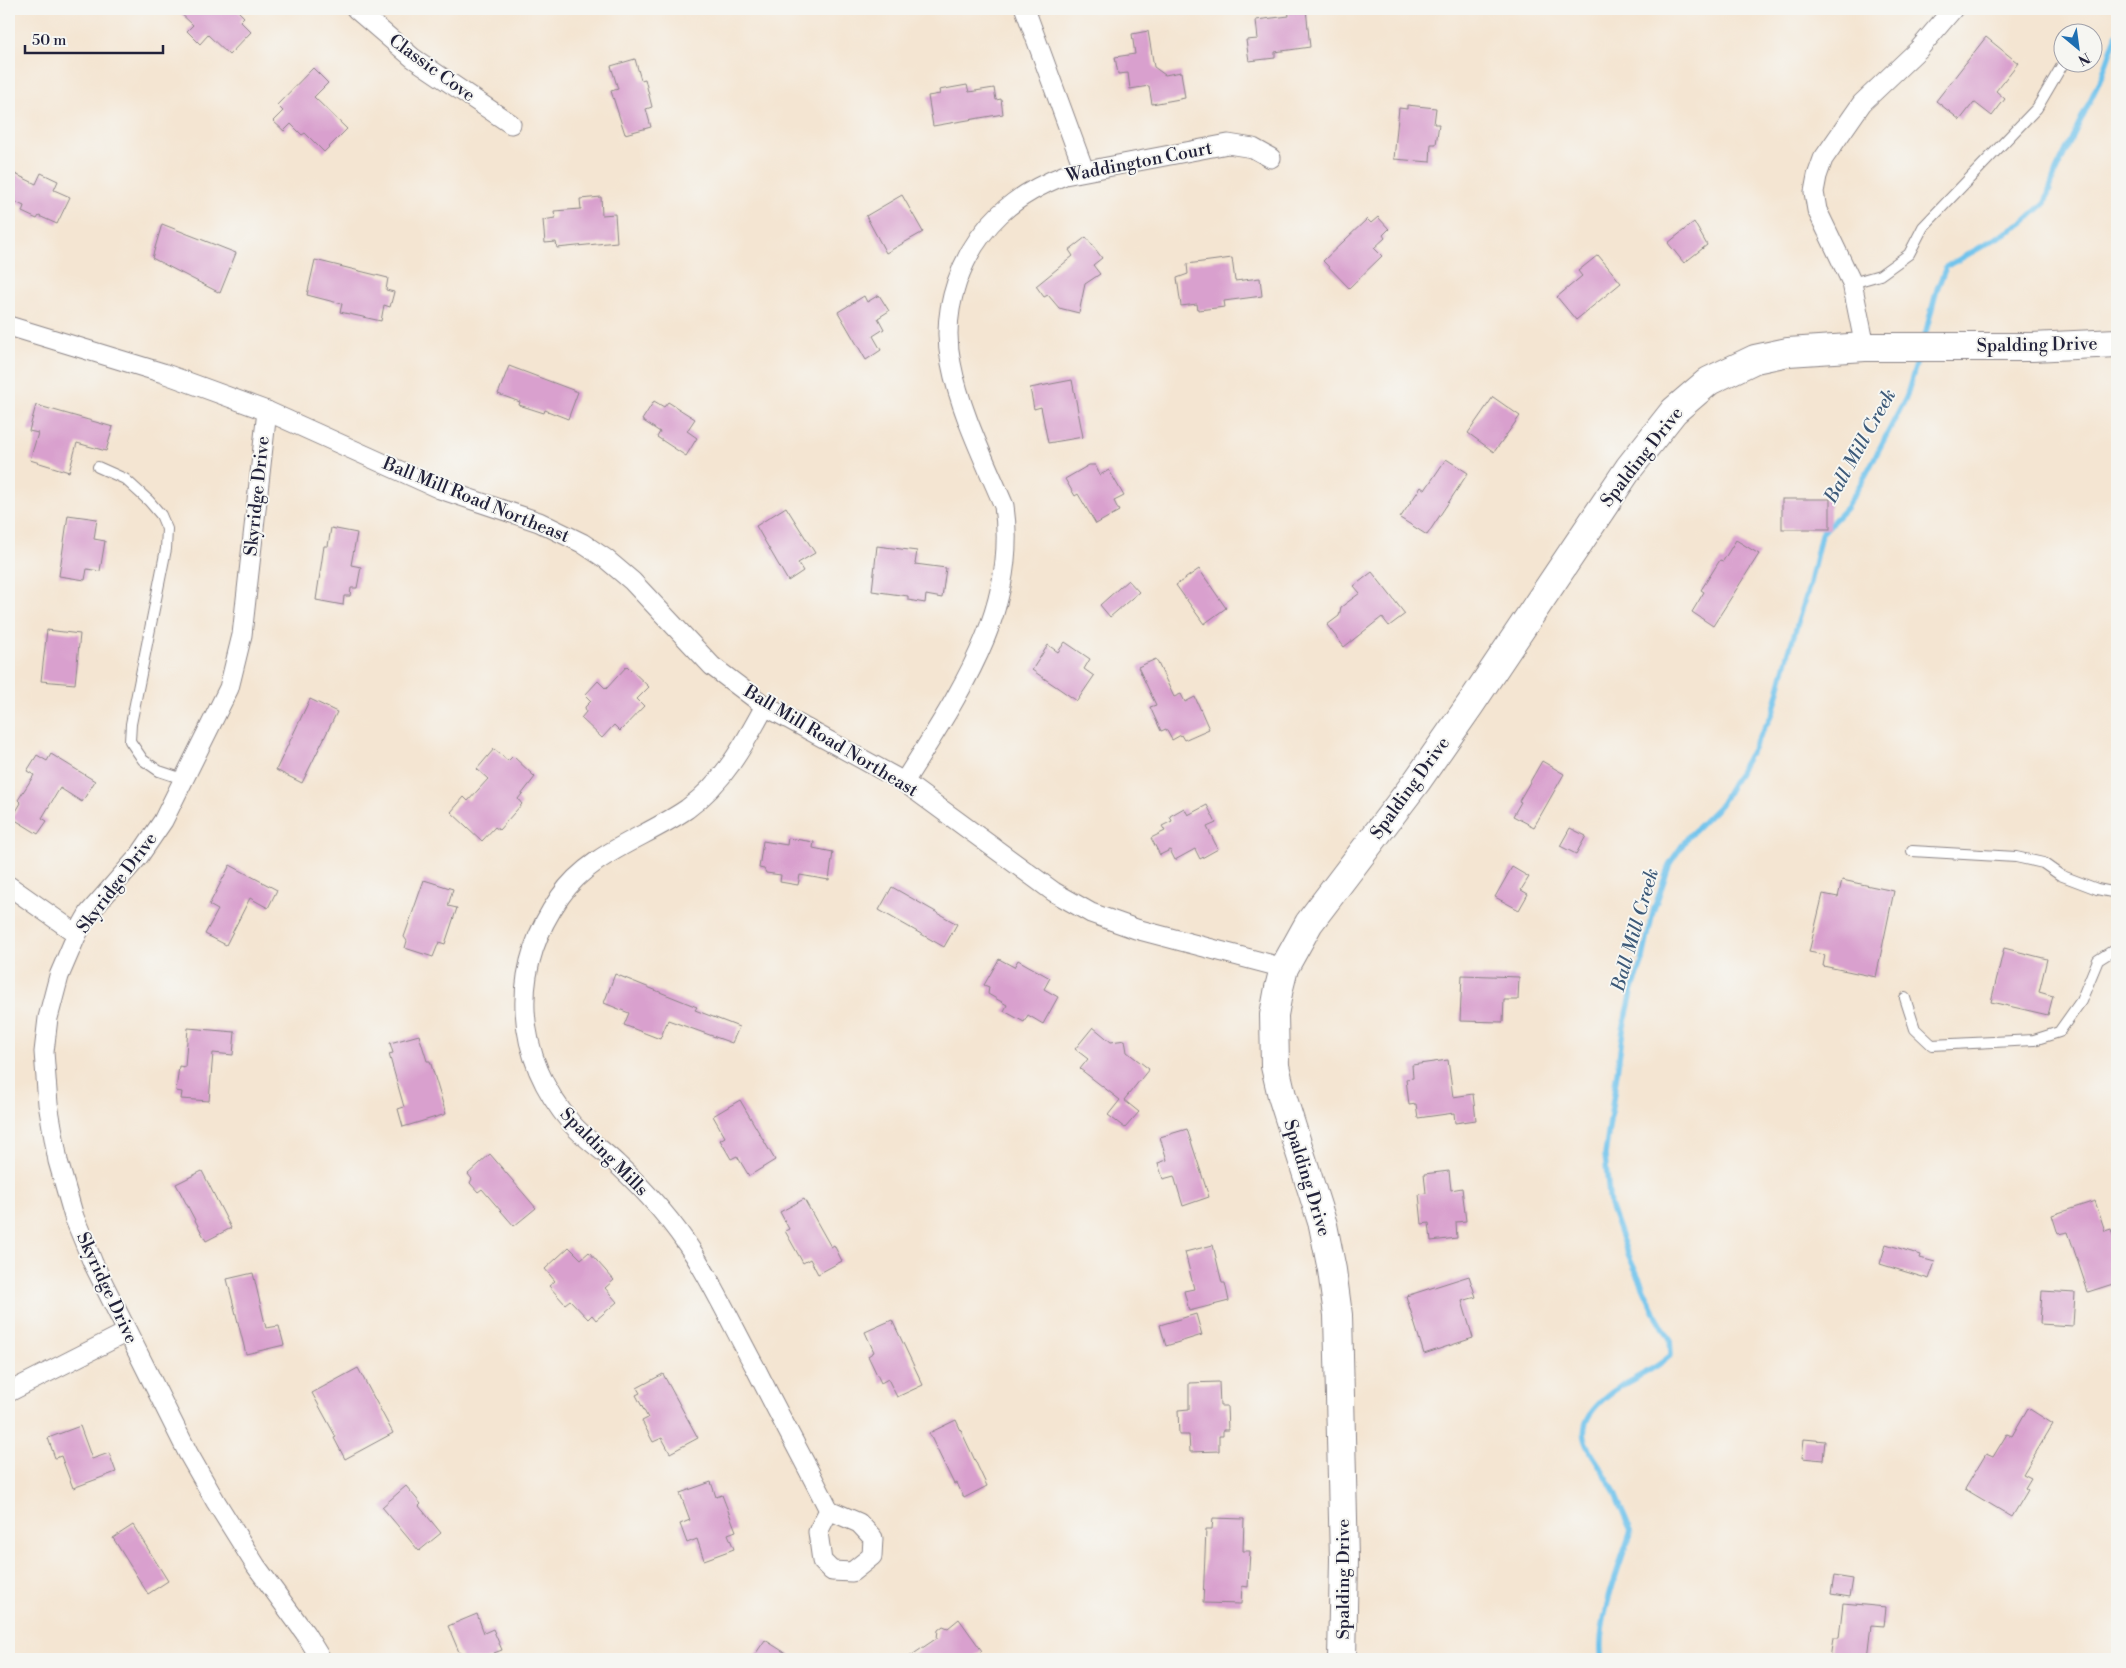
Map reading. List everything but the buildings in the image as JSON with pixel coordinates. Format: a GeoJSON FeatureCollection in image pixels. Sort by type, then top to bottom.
{"type":"FeatureCollection","features":[{"type":"Feature","properties":{"kind":"street","name":"Classic Cove"},"geometry":{"type":"LineString","coordinates":[[356,9],[413,58],[510,124]]}},
{"type":"Feature","properties":{"kind":"street"},"geometry":{"type":"LineString","coordinates":[[1025,9],[1084,170]]}},
{"type":"Feature","properties":{"kind":"street"},"geometry":{"type":"LineString","coordinates":[[1865,347],[1852,283],[1817,210],[1814,192],[1816,176],[1824,159],[1862,103],[1919,49],[1953,9]]}},
{"type":"Feature","properties":{"kind":"street","name":"Waddington Court"},"geometry":{"type":"LineString","coordinates":[[904,782],[963,686],[979,655],[997,604],[1004,560],[1006,523],[1004,506],[962,403],[950,363],[948,327],[954,289],[972,248],[1000,214],[1042,184],[1065,174],[1228,144],[1253,148],[1271,158]]}},
{"type":"Feature","properties":{"kind":"street","name":"Ball Mill Road Northeast"},"geometry":{"type":"LineString","coordinates":[[9,326],[164,373],[267,412],[440,489],[539,522],[582,543],[606,559],[632,581],[712,666],[765,706],[904,782],[1054,892],[1091,913],[1136,929],[1284,968]]}},
{"type":"Feature","properties":{"kind":"street","name":"Spalding Drive"},"geometry":{"type":"LineString","coordinates":[[1342,1659],[1344,1559],[1338,1315],[1323,1225],[1282,1096],[1275,1066],[1274,1015],[1284,968],[1309,923],[1417,781],[1490,676],[1629,468],[1674,411],[1709,381],[1755,359],[1788,352],[1865,347],[2032,346],[2117,343]]}},
{"type":"Feature","properties":{"kind":"street","name":"Skyridge Drive"},"geometry":{"type":"LineString","coordinates":[[267,412],[242,634],[228,688],[163,821],[138,856],[89,913],[77,934],[59,976],[48,1018],[44,1052],[48,1104],[58,1161],[74,1217],[92,1263],[188,1453],[216,1502],[256,1566],[306,1633],[321,1659]]}},
{"type":"Feature","properties":{"kind":"street","name":"Spalding Mills"},"geometry":{"type":"LineString","coordinates":[[765,706],[735,761],[708,792],[686,810],[599,860],[578,877],[561,895],[543,923],[532,951],[525,984],[524,1014],[532,1056],[549,1094],[574,1125],[617,1163],[647,1194],[693,1254],[723,1304],[829,1510]]}},
{"type":"Feature","properties":{"kind":"street"},"geometry":{"type":"LineString","coordinates":[[9,886],[77,934]]}},
{"type":"Feature","properties":{"kind":"street"},"geometry":{"type":"LineString","coordinates":[[9,1392],[127,1332]]}},
{"type":"Feature","properties":{"kind":"lane"},"geometry":{"type":"LineString","coordinates":[[1852,283],[1880,274],[1909,254],[1923,227],[2037,108],[2058,72]]}},
{"type":"Feature","properties":{"kind":"lane"},"geometry":{"type":"LineString","coordinates":[[98,467],[125,479],[161,515],[167,529],[166,549],[130,742],[143,760],[159,771],[183,780]]}},
{"type":"Feature","properties":{"kind":"lane"},"geometry":{"type":"LineString","coordinates":[[1912,851],[2016,857],[2042,863],[2060,874],[2098,889],[2117,893]]}},
{"type":"Feature","properties":{"kind":"lane"},"geometry":{"type":"LineString","coordinates":[[1905,998],[1915,1028],[1932,1045],[2034,1040],[2059,1032],[2081,1000],[2098,960],[2117,948]]}},
{"type":"Feature","properties":{"kind":"waterway","name":"Ball Mill Creek"},"geometry":{"type":"LineString","coordinates":[[1924,339],[1937,289],[1946,267],[2023,223],[2045,203],[2056,171],[2102,76],[2117,34]]}},
{"type":"Feature","properties":{"kind":"waterway","name":"Ball Mill Creek"},"geometry":{"type":"LineString","coordinates":[[1602,1659],[1602,1630],[1605,1613],[1631,1531],[1613,1489],[1586,1442],[1584,1432],[1586,1421],[1594,1409],[1607,1396],[1663,1362],[1671,1355],[1670,1339],[1655,1313],[1625,1247],[1610,1205],[1605,1155],[1623,1030],[1633,988],[1642,963],[1653,912],[1670,863],[1688,837],[1721,804],[1773,713],[1789,651],[1809,587],[1821,534],[1846,508],[1864,478],[1906,398],[1919,355]]}}]}
